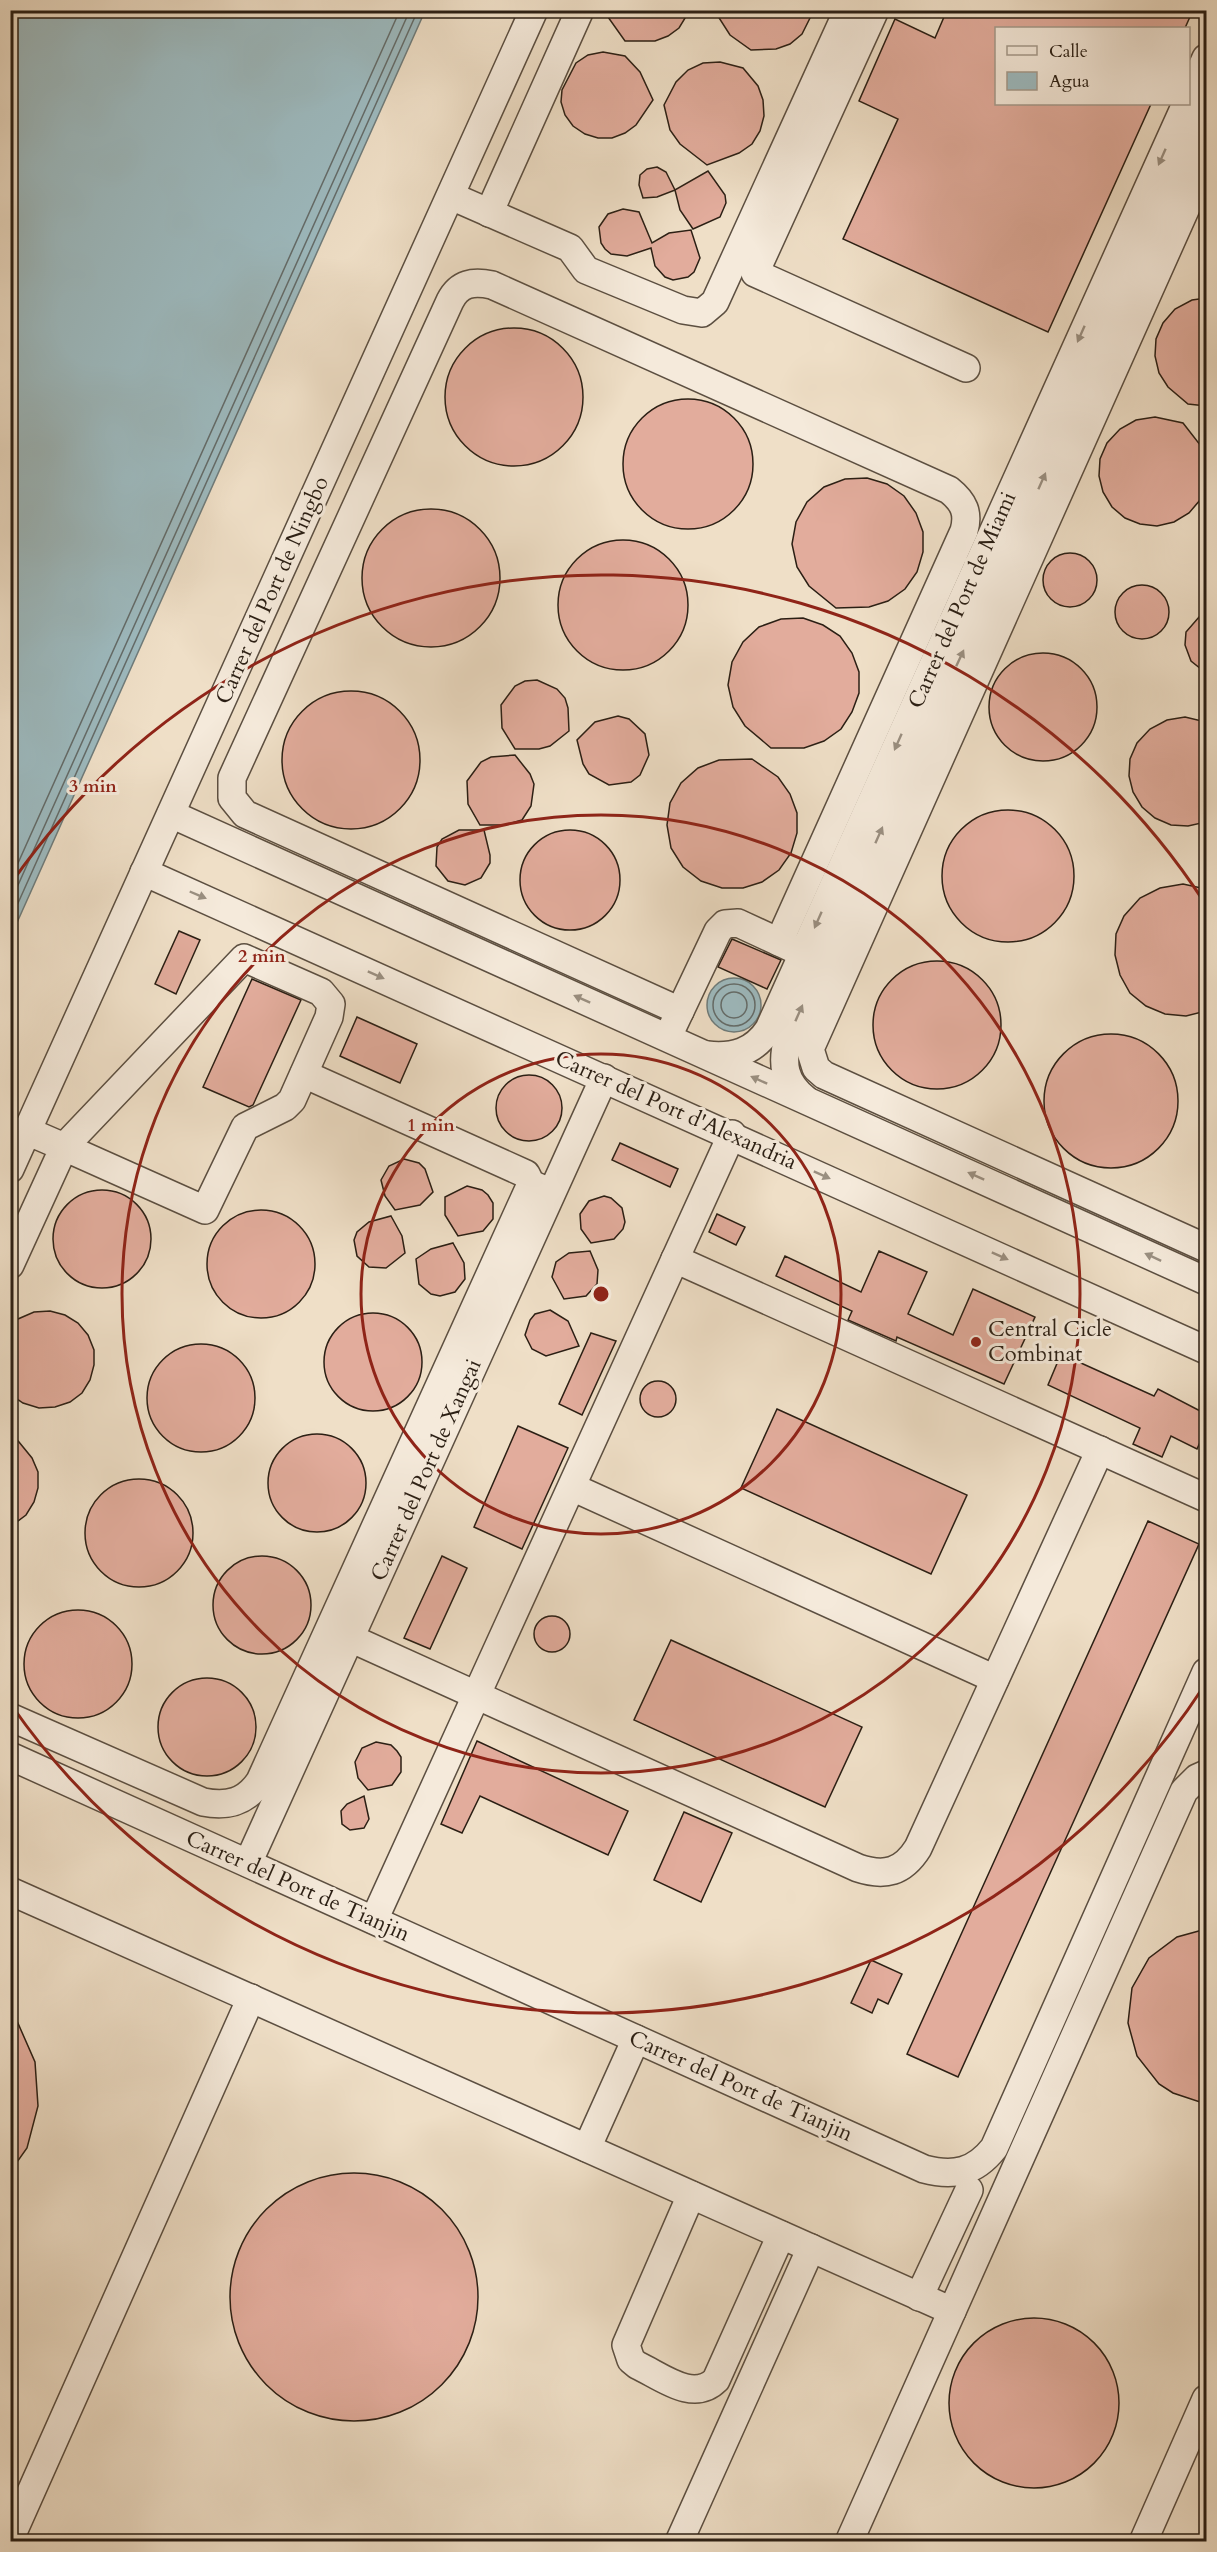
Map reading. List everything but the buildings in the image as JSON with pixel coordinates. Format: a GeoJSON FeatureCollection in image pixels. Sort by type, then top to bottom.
{"type":"FeatureCollection","features":[{"type":"Feature","properties":{"kind":"street","name":"Carrer del Port de Ningbo"},"geometry":{"type":"LineString","coordinates":[[10,1169],[534,10]]}},
{"type":"Feature","properties":{"kind":"street"},"geometry":{"type":"LineString","coordinates":[[489,213],[580,10]]}},
{"type":"Feature","properties":{"kind":"street"},"geometry":{"type":"LineString","coordinates":[[451,196],[570,248],[586,270],[683,310],[702,313],[715,302],[848,10]]}},
{"type":"Feature","properties":{"kind":"street"},"geometry":{"type":"LineString","coordinates":[[875,10],[755,273],[966,368]]}},
{"type":"Feature","properties":{"kind":"street"},"geometry":{"type":"LineString","coordinates":[[1190,94],[1206,58]]}},
{"type":"Feature","properties":{"kind":"street","name":"Carrer del Port de Miami"},"geometry":{"type":"LineString","coordinates":[[705,1055],[738,1055],[761,1041],[769,1029],[791,948],[1186,105]]}},
{"type":"Feature","properties":{"kind":"street","name":"Carrer del Port de Miami"},"geometry":{"type":"LineString","coordinates":[[808,1102],[796,1092],[785,1072],[785,1051],[788,1038],[1206,115]]}},
{"type":"Feature","properties":{"kind":"street"},"geometry":{"type":"LineString","coordinates":[[1206,163],[812,1040],[810,1049],[816,1068],[824,1075],[1206,1248]]}},
{"type":"Feature","properties":{"kind":"street"},"geometry":{"type":"LineString","coordinates":[[667,1038],[680,1011],[720,927],[738,924],[791,948],[964,531],[967,520],[965,508],[959,498],[949,490],[502,290],[478,282],[465,284],[455,291],[450,301],[237,767],[230,789],[232,798],[245,814],[680,1011]]}},
{"type":"Feature","properties":{"kind":"street"},"geometry":{"type":"LineString","coordinates":[[171,814],[808,1102],[1203,1270]]}},
{"type":"Feature","properties":{"kind":"street","name":"Carrer del Port d'Alexandria"},"geometry":{"type":"LineString","coordinates":[[144,872],[732,1134],[1206,1350]]}},
{"type":"Feature","properties":{"kind":"street"},"geometry":{"type":"LineString","coordinates":[[10,1265],[64,1147],[244,958],[260,922]]}},
{"type":"Feature","properties":{"kind":"street"},"geometry":{"type":"LineString","coordinates":[[27,1131],[205,1210],[244,1127],[289,1104],[330,1017],[331,1004],[321,992],[244,958]]}},
{"type":"Feature","properties":{"kind":"street"},"geometry":{"type":"LineString","coordinates":[[10,1717],[203,1802],[229,1804],[252,1792],[265,1770],[541,1189],[525,1174],[304,1074]]}},
{"type":"Feature","properties":{"kind":"street","name":"Carrer del Port de Xangai"},"geometry":{"type":"LineString","coordinates":[[248,1863],[350,1638],[541,1189],[604,1078]]}},
{"type":"Feature","properties":{"kind":"street"},"geometry":{"type":"LineString","coordinates":[[374,1920],[732,1134]]}},
{"type":"Feature","properties":{"kind":"street"},"geometry":{"type":"LineString","coordinates":[[675,1259],[1206,1498]]}},
{"type":"Feature","properties":{"kind":"street"},"geometry":{"type":"LineString","coordinates":[[350,1638],[858,1868],[882,1874],[903,1867],[918,1848],[1100,1450]]}},
{"type":"Feature","properties":{"kind":"street"},"geometry":{"type":"LineString","coordinates":[[572,1487],[995,1679]]}},
{"type":"Feature","properties":{"kind":"street","name":"Carrer del Port de Tianjin"},"geometry":{"type":"LineString","coordinates":[[10,1756],[924,2169],[939,2173],[970,2170],[983,2161],[994,2148],[1206,1672]]}},
{"type":"Feature","properties":{"kind":"street"},"geometry":{"type":"LineString","coordinates":[[849,2541],[1184,1791],[1197,1778],[1206,1774]]}},
{"type":"Feature","properties":{"kind":"street"},"geometry":{"type":"LineString","coordinates":[[10,1891],[952,2311]]}},
{"type":"Feature","properties":{"kind":"street"},"geometry":{"type":"LineString","coordinates":[[10,2539],[251,1998]]}},
{"type":"Feature","properties":{"kind":"street"},"geometry":{"type":"LineString","coordinates":[[587,2148],[636,2039]]}},
{"type":"Feature","properties":{"kind":"street"},"geometry":{"type":"LineString","coordinates":[[920,2297],[969,2190]]}},
{"type":"Feature","properties":{"kind":"street"},"geometry":{"type":"LineString","coordinates":[[691,2195],[626,2345],[631,2360],[637,2365],[692,2391],[707,2388],[716,2380],[781,2235]]}},
{"type":"Feature","properties":{"kind":"street"},"geometry":{"type":"LineString","coordinates":[[679,2541],[811,2248]]}},
{"type":"Feature","properties":{"kind":"street"},"geometry":{"type":"LineString","coordinates":[[1143,2541],[1206,2399]]}},
{"type":"Feature","properties":{"kind":"water"},"geometry":{"type":"Polygon","coordinates":[[[10,11],[425,11],[11,936],[10,11]]]}},
{"type":"Feature","properties":{"kind":"water"},"geometry":{"type":"Polygon","coordinates":[[[734,978],[744,980],[753,986],[759,995],[761,1005],[759,1015],[753,1024],[744,1030],[734,1032],[724,1030],[715,1024],[709,1015],[707,1005],[709,995],[715,986],[724,980],[734,978]]]}},
{"type":"Feature","properties":{"kind":"place","name":"Central Cicle Combinat"},"geometry":{"type":"Point","coordinates":[976,1342]}}]}
